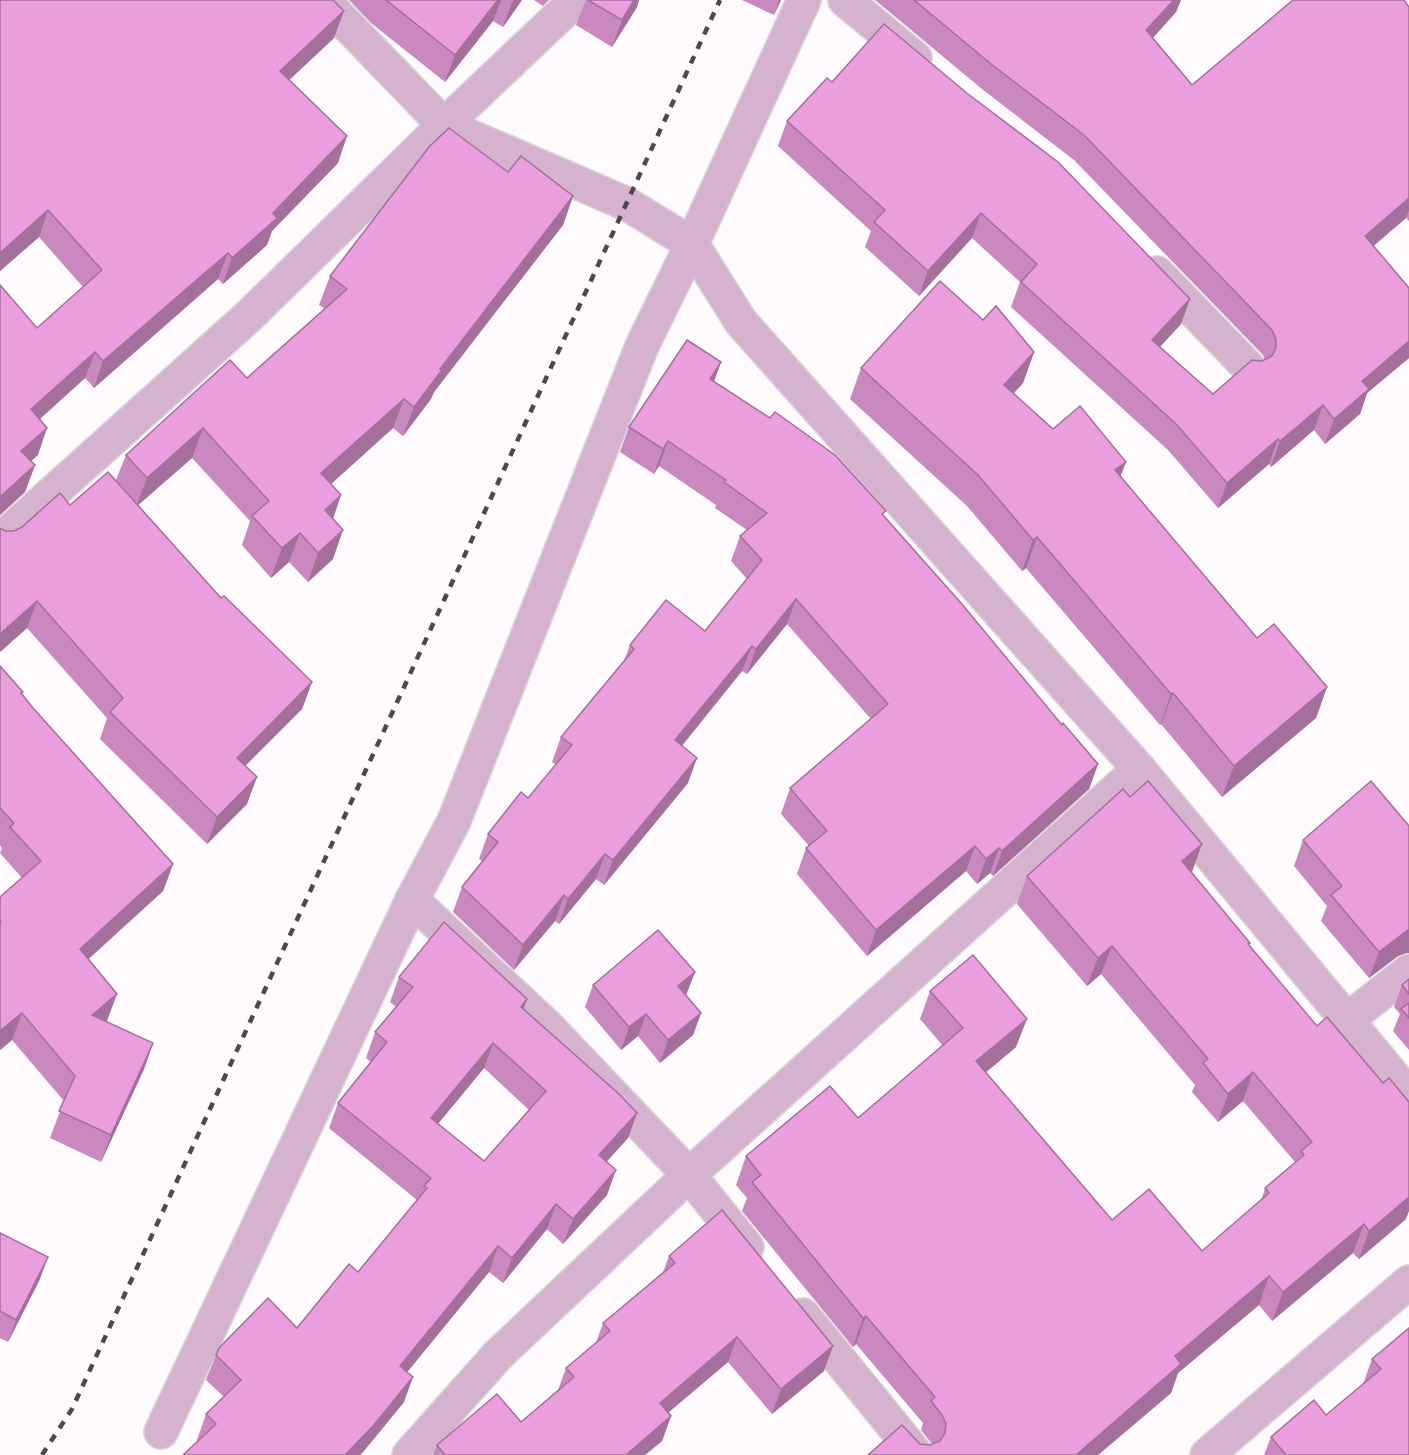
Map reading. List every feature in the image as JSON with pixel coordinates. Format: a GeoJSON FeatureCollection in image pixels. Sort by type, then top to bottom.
{"type":"FeatureCollection","features":[{"type":"Feature","properties":{"kind":"street"},"geometry":{"type":"LineString","coordinates":[[323,0],[444,125],[627,204],[692,244],[741,322],[1139,769],[1409,1095]]}},
{"type":"Feature","properties":{"kind":"street"},"geometry":{"type":"LineString","coordinates":[[0,540],[249,316],[444,125],[576,0]]}},
{"type":"Feature","properties":{"kind":"street"},"geometry":{"type":"LineString","coordinates":[[161,1431],[412,900],[454,821],[642,346],[692,244],[804,0]]}},
{"type":"Feature","properties":{"kind":"street"},"geometry":{"type":"LineString","coordinates":[[845,0],[934,74]]}},
{"type":"Feature","properties":{"kind":"street"},"geometry":{"type":"LineString","coordinates":[[1140,256],[1250,368]]}},
{"type":"Feature","properties":{"kind":"street"},"geometry":{"type":"LineString","coordinates":[[409,1455],[498,1355],[689,1175],[1139,769]]}},
{"type":"Feature","properties":{"kind":"street"},"geometry":{"type":"LineString","coordinates":[[412,900],[548,1027],[689,1175],[762,1265]]}},
{"type":"Feature","properties":{"kind":"street"},"geometry":{"type":"LineString","coordinates":[[1347,1020],[1409,971]]}},
{"type":"Feature","properties":{"kind":"street"},"geometry":{"type":"LineString","coordinates":[[1207,1455],[1409,1282]]}},
{"type":"Feature","properties":{"kind":"street"},"geometry":{"type":"LineString","coordinates":[[785,1292],[917,1455]]}},
{"type":"Feature","properties":{"kind":"building"},"geometry":{"type":"Polygon","coordinates":[[[0,0],[333,0],[344,11],[280,71],[347,136],[273,213],[277,218],[232,258],[228,253],[103,361],[95,352],[31,409],[47,428],[21,451],[35,465],[0,497],[0,285],[37,328],[102,270],[48,210],[0,253],[0,0]]]}},
{"type":"Feature","properties":{"kind":"building"},"geometry":{"type":"Polygon","coordinates":[[[386,0],[498,0],[455,55],[386,0]]]}},
{"type":"Feature","properties":{"kind":"building"},"geometry":{"type":"Polygon","coordinates":[[[588,0],[634,0],[622,20],[588,0]]]}},
{"type":"Feature","properties":{"kind":"building"},"geometry":{"type":"Polygon","coordinates":[[[914,0],[1174,0],[1146,30],[1192,85],[1293,0],[1404,0],[1409,7],[1409,198],[1365,236],[1409,288],[1409,341],[1362,381],[1369,389],[1334,419],[1323,405],[1280,441],[1278,439],[1227,483],[1177,425],[1021,282],[1037,264],[981,213],[928,271],[874,222],[885,210],[787,121],[827,78],[832,82],[884,24],[968,94],[1058,162],[1190,299],[1152,340],[1213,394],[1252,360],[1262,361],[1272,356],[1276,348],[1276,339],[1272,330],[1084,135],[991,64],[914,0]]]}},
{"type":"Feature","properties":{"kind":"building"},"geometry":{"type":"Polygon","coordinates":[[[449,128],[508,172],[521,156],[573,196],[440,369],[442,370],[414,407],[404,399],[321,473],[341,495],[325,510],[343,530],[318,553],[300,533],[282,548],[252,516],[269,501],[203,428],[147,478],[126,455],[230,360],[247,378],[347,289],[330,276],[429,147],[449,128]]]}},
{"type":"Feature","properties":{"kind":"building"},"geometry":{"type":"Polygon","coordinates":[[[940,281],[983,320],[996,306],[1034,352],[1004,385],[1053,429],[1080,406],[1126,462],[1115,470],[1257,638],[1274,624],[1327,687],[1234,766],[1037,537],[1033,540],[978,475],[861,368],[940,281]]]}},
{"type":"Feature","properties":{"kind":"building"},"geometry":{"type":"Polygon","coordinates":[[[687,340],[721,362],[710,379],[770,418],[775,412],[835,455],[886,511],[882,514],[1098,764],[1002,851],[999,848],[986,859],[975,846],[876,930],[806,848],[827,831],[790,788],[888,704],[796,599],[756,649],[752,646],[675,740],[697,758],[613,860],[605,854],[568,899],[564,895],[523,945],[462,887],[498,842],[488,834],[521,792],[528,798],[572,745],[561,737],[634,649],[630,645],[666,600],[705,631],[762,560],[740,536],[767,513],[724,482],[726,480],[668,441],[663,449],[629,427],[687,340]]]}},
{"type":"Feature","properties":{"kind":"building"},"geometry":{"type":"Polygon","coordinates":[[[108,472],[221,598],[224,596],[312,682],[237,758],[257,777],[217,817],[110,712],[123,698],[37,601],[0,634],[0,528],[5,531],[14,531],[22,527],[60,493],[70,505],[108,472]]]}},
{"type":"Feature","properties":{"kind":"building"},"geometry":{"type":"Polygon","coordinates":[[[0,666],[23,692],[21,693],[33,708],[173,864],[80,949],[117,994],[92,1015],[153,1043],[111,1135],[59,1111],[75,1076],[22,1013],[0,1031],[0,897],[41,861],[10,827],[14,823],[0,808],[0,666]]]}},
{"type":"Feature","properties":{"kind":"building"},"geometry":{"type":"Polygon","coordinates":[[[1148,781],[1202,844],[1182,861],[1250,943],[1248,944],[1317,1026],[1327,1017],[1383,1083],[1389,1078],[1409,1102],[1409,1197],[1369,1231],[1364,1224],[1283,1292],[1269,1276],[1175,1356],[1181,1364],[1076,1455],[868,1455],[902,1425],[920,1444],[930,1445],[940,1441],[945,1433],[946,1424],[931,1401],[935,1397],[866,1316],[863,1318],[752,1182],[761,1175],[746,1156],[830,1086],[858,1118],[963,1028],[930,991],[973,955],[1027,1019],[976,1061],[1112,1220],[1149,1189],[1202,1251],[1269,1193],[1265,1188],[1304,1155],[1301,1151],[1312,1142],[1253,1072],[1228,1094],[1203,1063],[1208,1059],[1112,946],[1098,958],[1027,876],[1123,789],[1130,797],[1148,781]]]}},
{"type":"Feature","properties":{"kind":"building"},"geometry":{"type":"Polygon","coordinates":[[[1371,781],[1409,826],[1409,929],[1379,952],[1331,895],[1342,886],[1303,840],[1371,781]]]}},
{"type":"Feature","properties":{"kind":"building"},"geometry":{"type":"Polygon","coordinates":[[[444,922],[527,999],[521,1007],[619,1094],[637,1113],[599,1155],[616,1170],[573,1219],[556,1204],[512,1258],[498,1246],[400,1366],[413,1377],[373,1426],[345,1455],[183,1455],[216,1424],[206,1414],[241,1380],[216,1355],[219,1348],[268,1298],[297,1328],[349,1264],[358,1272],[427,1188],[424,1186],[431,1178],[338,1103],[387,1042],[375,1032],[413,987],[399,977],[444,922]],[[493,1043],[431,1118],[484,1161],[546,1091],[493,1043]]]}},
{"type":"Feature","properties":{"kind":"building"},"geometry":{"type":"Polygon","coordinates":[[[658,930],[695,972],[678,986],[701,1013],[668,1040],[646,1014],[629,1027],[593,985],[658,930]]]}},
{"type":"Feature","properties":{"kind":"building"},"geometry":{"type":"Polygon","coordinates":[[[1409,979],[1409,994],[1402,985],[1409,979]]]}},
{"type":"Feature","properties":{"kind":"building"},"geometry":{"type":"Polygon","coordinates":[[[1409,1003],[1409,1018],[1401,1009],[1409,1003]]]}},
{"type":"Feature","properties":{"kind":"building"},"geometry":{"type":"Polygon","coordinates":[[[722,1210],[833,1346],[781,1389],[737,1337],[660,1403],[671,1416],[626,1455],[445,1455],[437,1445],[497,1394],[521,1422],[574,1377],[566,1368],[610,1331],[603,1323],[675,1263],[669,1256],[722,1210]]]}},
{"type":"Feature","properties":{"kind":"building"},"geometry":{"type":"Polygon","coordinates":[[[0,1233],[48,1257],[16,1320],[0,1311],[0,1233]]]}},
{"type":"Feature","properties":{"kind":"building"},"geometry":{"type":"Polygon","coordinates":[[[1409,1328],[1409,1455],[1286,1455],[1271,1437],[1314,1400],[1326,1415],[1381,1369],[1372,1359],[1409,1328]]]}},
{"type":"Feature","properties":{"kind":"railway"},"geometry":{"type":"LineString","coordinates":[[42,1455],[72,1409],[720,0]]}}]}
